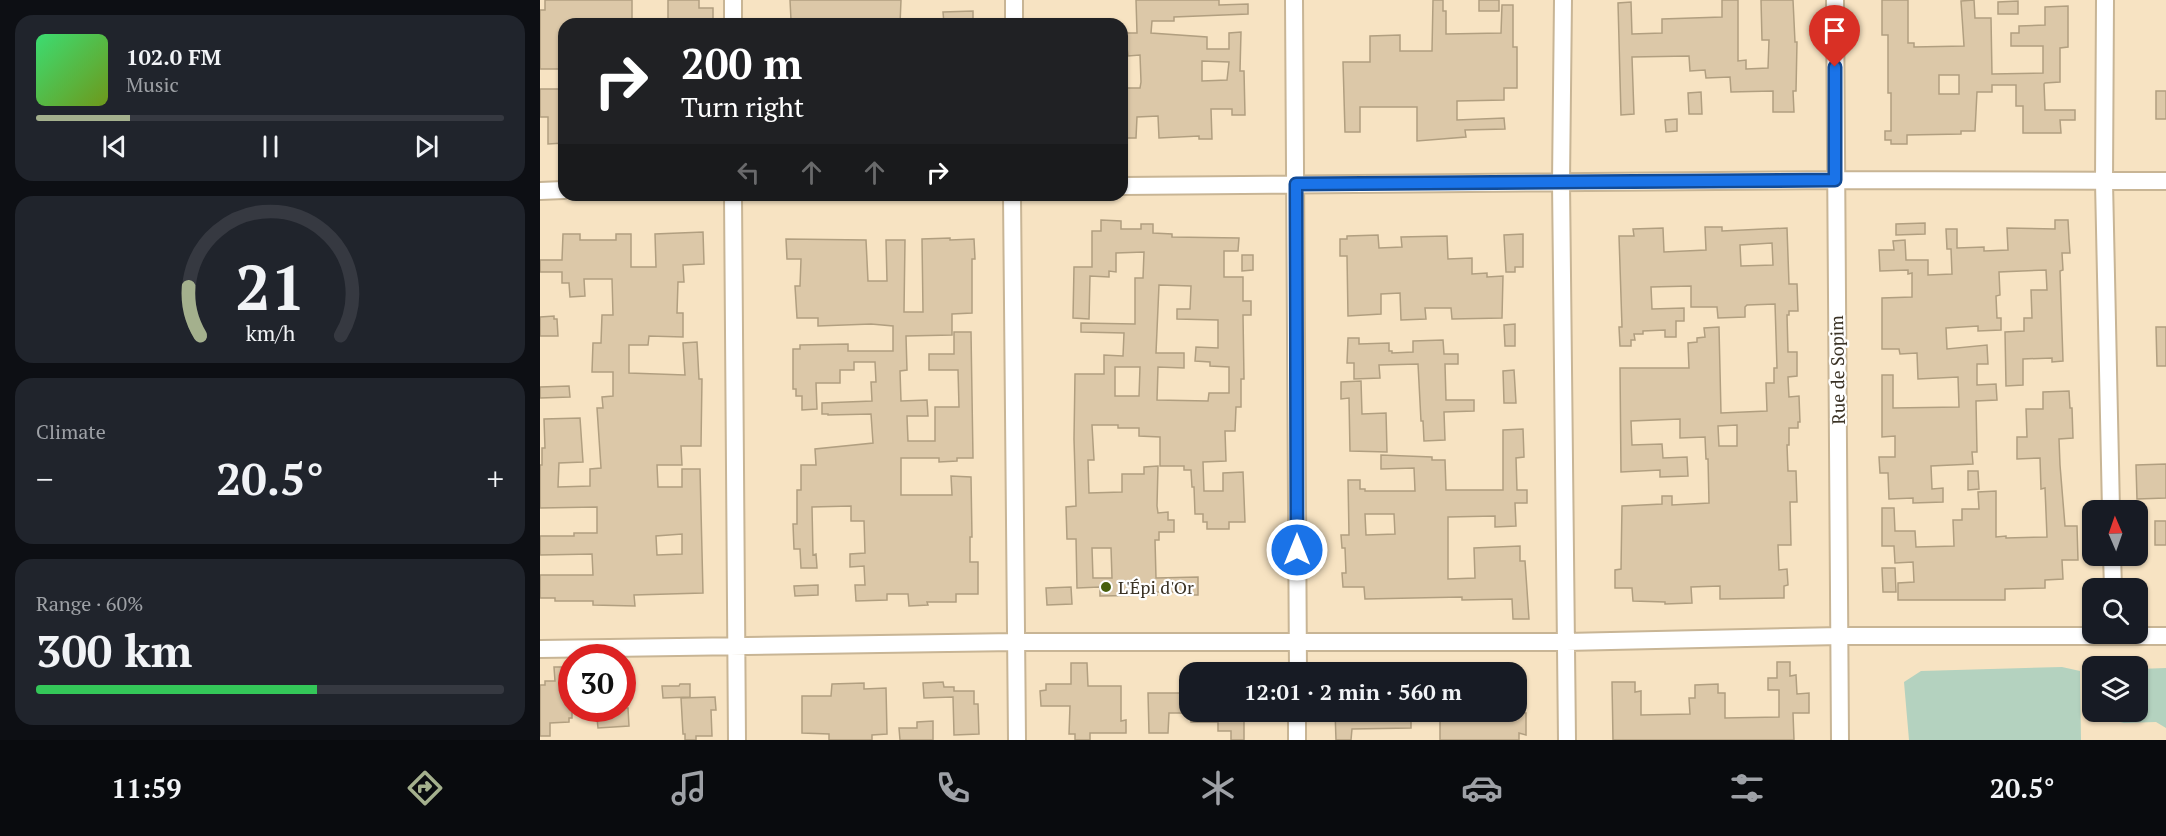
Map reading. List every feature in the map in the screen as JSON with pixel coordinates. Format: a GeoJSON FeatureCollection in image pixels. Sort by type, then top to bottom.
{"type":"FeatureCollection","features":[{"type":"Feature","properties":{"kind":"street"},"geometry":{"type":"LineString","coordinates":[[733,0],[733,18]]}},
{"type":"Feature","properties":{"kind":"street"},"geometry":{"type":"LineString","coordinates":[[1014,0],[1014,18]]}},
{"type":"Feature","properties":{"kind":"street"},"geometry":{"type":"LineString","coordinates":[[1294,0],[1298,662]]}},
{"type":"Feature","properties":{"kind":"street"},"geometry":{"type":"LineString","coordinates":[[1563,0],[1561,182],[1567,740]]}},
{"type":"Feature","properties":{"kind":"street","name":"Rue de Sopim"},"geometry":{"type":"LineString","coordinates":[[1835,0],[1840,740]]}},
{"type":"Feature","properties":{"kind":"street"},"geometry":{"type":"LineString","coordinates":[[2105,0],[2104,182],[2111,500]]}},
{"type":"Feature","properties":{"kind":"street"},"geometry":{"type":"LineString","coordinates":[[1128,186],[1835,180],[2166,181]]}},
{"type":"Feature","properties":{"kind":"street"},"geometry":{"type":"LineString","coordinates":[[540,190],[558,190]]}},
{"type":"Feature","properties":{"kind":"street"},"geometry":{"type":"LineString","coordinates":[[733,201],[737,740]]}},
{"type":"Feature","properties":{"kind":"street"},"geometry":{"type":"LineString","coordinates":[[1012,201],[1017,740]]}},
{"type":"Feature","properties":{"kind":"street"},"geometry":{"type":"LineString","coordinates":[[540,649],[1015,642],[1566,642],[1840,636],[2082,634]]}},
{"type":"Feature","properties":{"kind":"street"},"geometry":{"type":"LineString","coordinates":[[2148,635],[2166,636]]}},
{"type":"Feature","properties":{"kind":"street"},"geometry":{"type":"LineString","coordinates":[[1297,740],[1298,722]]}},
{"type":"Feature","properties":{"kind":"green space"},"geometry":{"type":"Polygon","coordinates":[[[2062,667],[2080,671],[2081,740],[1909,740],[1904,682],[1921,671],[2062,667]]]}},
{"type":"Feature","properties":{"kind":"green space"},"geometry":{"type":"Polygon","coordinates":[[[2166,668],[2166,728],[2156,722],[2124,723],[2120,722],[2148,722],[2148,669],[2166,668]]]}},
{"type":"Feature","properties":{"kind":"building"},"geometry":{"type":"Polygon","coordinates":[[[545,0],[632,0],[632,18],[558,18],[558,69],[540,69],[540,10],[545,10],[545,0]]]}},
{"type":"Feature","properties":{"kind":"building"},"geometry":{"type":"Polygon","coordinates":[[[668,0],[699,0],[699,8],[713,8],[713,18],[668,18],[668,0]]]}},
{"type":"Feature","properties":{"kind":"building"},"geometry":{"type":"Polygon","coordinates":[[[790,0],[901,0],[900,18],[791,18],[790,0]]]}},
{"type":"Feature","properties":{"kind":"building"},"geometry":{"type":"Polygon","coordinates":[[[1136,0],[1219,0],[1219,5],[1248,4],[1248,14],[1174,17],[1174,21],[1152,21],[1151,33],[1207,37],[1207,49],[1229,49],[1229,33],[1241,32],[1240,71],[1244,71],[1245,115],[1232,115],[1232,109],[1211,109],[1212,139],[1199,139],[1199,136],[1159,138],[1158,116],[1137,117],[1136,138],[1128,138],[1128,88],[1140,88],[1141,82],[1140,55],[1128,56],[1128,33],[1137,33],[1136,0]],[[1202,61],[1202,81],[1227,80],[1229,62],[1202,61]]]}},
{"type":"Feature","properties":{"kind":"building"},"geometry":{"type":"Polygon","coordinates":[[[1433,0],[1443,0],[1443,11],[1446,11],[1446,34],[1501,33],[1502,5],[1513,5],[1513,47],[1517,47],[1517,88],[1504,88],[1504,100],[1457,101],[1457,120],[1504,118],[1505,129],[1465,130],[1466,137],[1417,141],[1417,107],[1360,107],[1360,132],[1345,132],[1343,62],[1370,62],[1370,36],[1400,35],[1400,51],[1432,51],[1433,0]]]}},
{"type":"Feature","properties":{"kind":"building"},"geometry":{"type":"Polygon","coordinates":[[[1479,0],[1499,0],[1499,11],[1479,11],[1479,0]]]}},
{"type":"Feature","properties":{"kind":"building"},"geometry":{"type":"Polygon","coordinates":[[[1722,0],[1738,0],[1738,61],[1746,60],[1746,69],[1768,68],[1769,40],[1762,40],[1761,0],[1793,0],[1795,42],[1797,42],[1796,91],[1793,91],[1794,112],[1773,112],[1773,91],[1731,92],[1730,77],[1706,78],[1705,70],[1690,71],[1689,56],[1632,57],[1634,114],[1621,115],[1618,3],[1631,2],[1632,34],[1662,33],[1662,19],[1722,17],[1722,0]]]}},
{"type":"Feature","properties":{"kind":"building"},"geometry":{"type":"Polygon","coordinates":[[[1882,0],[1908,0],[1908,43],[1914,43],[1914,47],[1964,46],[1961,1],[1974,0],[1975,18],[1991,18],[1992,74],[2043,73],[2043,46],[2011,46],[2011,33],[2019,33],[2019,26],[2045,25],[2045,7],[2068,6],[2068,47],[2060,48],[2060,82],[2044,84],[2045,110],[2075,110],[2075,120],[2060,120],[2061,133],[2023,133],[2023,106],[2016,106],[2016,85],[1992,85],[1992,92],[1977,92],[1975,131],[1961,131],[1961,134],[1907,135],[1907,144],[1891,144],[1891,140],[1885,140],[1885,131],[1891,131],[1891,93],[1888,93],[1888,35],[1882,35],[1882,0]],[[1939,75],[1939,94],[1959,94],[1959,75],[1939,75]]]}},
{"type":"Feature","properties":{"kind":"building"},"geometry":{"type":"Polygon","coordinates":[[[2018,1],[2018,14],[1998,14],[1998,2],[2018,1]]]}},
{"type":"Feature","properties":{"kind":"building"},"geometry":{"type":"Polygon","coordinates":[[[973,11],[973,18],[944,18],[943,12],[973,11]]]}},
{"type":"Feature","properties":{"kind":"building"},"geometry":{"type":"Polygon","coordinates":[[[540,89],[558,89],[558,143],[548,144],[548,117],[540,117],[540,89]]]}},
{"type":"Feature","properties":{"kind":"building"},"geometry":{"type":"Polygon","coordinates":[[[2156,91],[2166,91],[2166,119],[2156,119],[2156,91]]]}},
{"type":"Feature","properties":{"kind":"building"},"geometry":{"type":"Polygon","coordinates":[[[1701,92],[1702,114],[1689,114],[1688,93],[1701,92]]]}},
{"type":"Feature","properties":{"kind":"building"},"geometry":{"type":"Polygon","coordinates":[[[1677,119],[1677,131],[1666,132],[1665,120],[1677,119]]]}},
{"type":"Feature","properties":{"kind":"building"},"geometry":{"type":"Polygon","coordinates":[[[1101,220],[1121,221],[1121,229],[1141,229],[1141,224],[1153,224],[1153,233],[1172,234],[1172,237],[1239,238],[1238,251],[1224,251],[1224,277],[1243,277],[1243,301],[1251,301],[1251,315],[1243,315],[1244,379],[1241,379],[1241,407],[1236,407],[1235,431],[1225,431],[1226,461],[1203,462],[1204,491],[1223,491],[1223,473],[1243,472],[1245,522],[1229,522],[1229,529],[1207,529],[1207,522],[1203,522],[1203,514],[1195,514],[1191,470],[1184,470],[1184,466],[1160,466],[1160,437],[1139,436],[1139,428],[1092,425],[1094,460],[1088,460],[1089,493],[1122,492],[1122,474],[1144,474],[1144,467],[1158,466],[1158,513],[1168,512],[1168,520],[1174,520],[1174,532],[1159,532],[1159,540],[1155,540],[1156,578],[1198,577],[1198,595],[1157,592],[1157,595],[1100,596],[1100,587],[1077,588],[1076,539],[1067,539],[1066,507],[1076,506],[1075,374],[1104,374],[1104,355],[1123,356],[1124,333],[1081,332],[1081,323],[1135,324],[1135,278],[1143,278],[1144,252],[1116,253],[1116,272],[1109,271],[1109,277],[1090,276],[1089,319],[1073,318],[1074,267],[1092,267],[1092,231],[1101,231],[1101,220]],[[1159,285],[1156,353],[1184,353],[1184,368],[1158,367],[1157,400],[1208,401],[1209,393],[1229,393],[1229,367],[1210,366],[1210,362],[1195,361],[1196,347],[1218,348],[1218,320],[1177,319],[1177,309],[1190,309],[1191,286],[1159,285]],[[1115,367],[1115,396],[1139,396],[1140,367],[1115,367]],[[1092,548],[1093,578],[1112,578],[1111,548],[1092,548]]]}},
{"type":"Feature","properties":{"kind":"building"},"geometry":{"type":"Polygon","coordinates":[[[2055,220],[2068,220],[2070,253],[2062,253],[2063,270],[2060,271],[2063,361],[2052,362],[2052,358],[2023,359],[2023,385],[2006,386],[2005,332],[2024,331],[2024,318],[2032,318],[2031,290],[2047,290],[2046,270],[1999,272],[2000,295],[1996,296],[1997,318],[2001,318],[2001,330],[1978,331],[1978,326],[1946,328],[1947,349],[1987,345],[1988,364],[1977,364],[1977,385],[1996,384],[1997,400],[1976,401],[1977,452],[1972,452],[1973,464],[1931,466],[1932,489],[1943,488],[1943,502],[1913,503],[1913,498],[1889,499],[1888,473],[1880,473],[1879,457],[1895,457],[1895,436],[1882,437],[1882,375],[1893,375],[1893,408],[1959,407],[1958,377],[1918,379],[1917,353],[1900,354],[1899,349],[1882,349],[1882,298],[1912,297],[1912,273],[1908,274],[1908,270],[1880,271],[1879,250],[1894,250],[1893,241],[1905,240],[1906,260],[1928,260],[1928,275],[1952,274],[1951,249],[1947,249],[1946,229],[1957,229],[1957,248],[1984,247],[1984,251],[2008,250],[2007,228],[2055,229],[2055,220]]]}},
{"type":"Feature","properties":{"kind":"building"},"geometry":{"type":"Polygon","coordinates":[[[1925,223],[1925,234],[1896,235],[1896,224],[1925,223]]]}},
{"type":"Feature","properties":{"kind":"building"},"geometry":{"type":"Polygon","coordinates":[[[1705,227],[1722,227],[1722,231],[1787,228],[1789,284],[1797,284],[1798,311],[1789,311],[1787,315],[1788,352],[1797,352],[1797,376],[1788,377],[1789,397],[1799,396],[1800,422],[1798,422],[1798,428],[1789,428],[1789,445],[1787,445],[1788,471],[1796,471],[1797,502],[1790,502],[1791,545],[1778,545],[1779,570],[1787,569],[1788,585],[1784,586],[1784,598],[1720,599],[1720,586],[1691,587],[1692,603],[1665,604],[1665,602],[1633,601],[1632,588],[1615,588],[1615,570],[1621,569],[1622,506],[1662,504],[1662,496],[1672,496],[1672,505],[1709,503],[1708,459],[1706,459],[1705,437],[1680,438],[1680,419],[1631,421],[1632,445],[1662,444],[1663,458],[1687,457],[1688,476],[1660,477],[1660,470],[1621,472],[1620,368],[1689,368],[1688,343],[1697,342],[1697,338],[1705,337],[1704,328],[1719,327],[1721,413],[1767,411],[1766,383],[1774,383],[1774,368],[1777,368],[1775,304],[1747,305],[1745,317],[1718,318],[1717,307],[1691,307],[1691,286],[1651,287],[1652,309],[1684,308],[1684,321],[1676,321],[1676,337],[1665,337],[1665,330],[1643,331],[1643,334],[1634,334],[1635,340],[1631,340],[1631,346],[1620,346],[1619,327],[1622,327],[1619,236],[1634,236],[1633,229],[1663,228],[1664,252],[1706,250],[1705,227]],[[1772,243],[1740,245],[1741,266],[1773,265],[1772,243]],[[1737,425],[1718,426],[1719,446],[1737,446],[1737,425]]]}},
{"type":"Feature","properties":{"kind":"building"},"geometry":{"type":"Polygon","coordinates":[[[703,232],[704,264],[683,265],[684,282],[678,282],[677,313],[683,313],[683,337],[649,336],[648,345],[629,345],[629,373],[685,375],[683,343],[697,342],[699,379],[702,379],[701,446],[681,446],[682,465],[657,465],[658,487],[682,487],[682,469],[700,469],[703,593],[634,595],[635,606],[593,605],[593,601],[555,601],[555,598],[540,598],[540,575],[593,575],[592,554],[540,555],[540,536],[597,533],[597,507],[540,508],[540,465],[542,465],[542,448],[545,448],[544,419],[580,418],[583,462],[559,463],[558,487],[590,486],[590,469],[601,468],[597,408],[603,408],[602,397],[613,396],[613,372],[592,372],[593,343],[601,343],[602,315],[613,315],[612,279],[584,279],[585,296],[570,297],[569,283],[562,283],[562,272],[540,272],[540,260],[562,260],[563,234],[580,234],[580,240],[616,240],[616,234],[631,234],[631,267],[656,267],[655,234],[703,232]],[[682,534],[656,536],[657,555],[682,554],[682,534]]]}},
{"type":"Feature","properties":{"kind":"building"},"geometry":{"type":"Polygon","coordinates":[[[1523,234],[1523,267],[1515,267],[1515,272],[1506,272],[1504,235],[1523,234]]]}},
{"type":"Feature","properties":{"kind":"building"},"geometry":{"type":"Polygon","coordinates":[[[1378,235],[1379,248],[1402,247],[1401,237],[1447,236],[1448,259],[1472,258],[1472,274],[1487,273],[1487,277],[1503,276],[1502,318],[1452,319],[1451,308],[1425,308],[1426,319],[1401,320],[1400,293],[1381,294],[1381,314],[1348,316],[1347,256],[1340,256],[1340,239],[1347,239],[1347,236],[1378,235]]]}},
{"type":"Feature","properties":{"kind":"building"},"geometry":{"type":"Polygon","coordinates":[[[950,238],[950,240],[974,239],[972,313],[952,314],[952,335],[906,336],[907,370],[900,371],[901,401],[927,400],[928,416],[907,416],[908,441],[935,441],[935,407],[959,407],[958,370],[929,370],[929,354],[954,354],[954,332],[971,332],[973,458],[957,458],[957,461],[939,462],[939,458],[901,458],[901,495],[952,495],[951,476],[971,477],[970,562],[978,562],[978,594],[956,594],[956,602],[927,602],[928,605],[909,606],[908,594],[887,594],[887,600],[856,601],[855,585],[865,585],[864,566],[850,567],[850,554],[865,553],[864,521],[851,521],[851,506],[812,507],[813,555],[816,554],[817,568],[801,568],[800,549],[794,549],[793,524],[797,524],[797,490],[801,490],[801,465],[816,465],[815,449],[873,443],[871,414],[822,414],[822,403],[872,401],[871,382],[876,382],[875,362],[854,362],[854,370],[840,370],[840,383],[816,383],[817,409],[802,410],[802,396],[796,396],[796,389],[793,389],[793,349],[800,349],[800,345],[848,344],[848,351],[893,351],[893,326],[871,324],[818,326],[818,318],[797,318],[795,286],[800,286],[801,259],[787,259],[786,239],[866,240],[868,281],[887,281],[886,240],[905,240],[904,312],[923,312],[922,239],[950,238]]]}},
{"type":"Feature","properties":{"kind":"building"},"geometry":{"type":"Polygon","coordinates":[[[1242,255],[1253,255],[1253,270],[1242,271],[1242,255]]]}},
{"type":"Feature","properties":{"kind":"building"},"geometry":{"type":"Polygon","coordinates":[[[554,316],[554,319],[557,319],[558,336],[540,336],[540,317],[554,316]]]}},
{"type":"Feature","properties":{"kind":"building"},"geometry":{"type":"Polygon","coordinates":[[[1515,324],[1515,346],[1505,346],[1504,325],[1515,324]]]}},
{"type":"Feature","properties":{"kind":"building"},"geometry":{"type":"Polygon","coordinates":[[[2156,327],[2166,327],[2166,366],[2157,366],[2156,327]]]}},
{"type":"Feature","properties":{"kind":"building"},"geometry":{"type":"Polygon","coordinates":[[[1348,338],[1359,338],[1359,344],[1389,343],[1389,351],[1392,353],[1413,352],[1413,341],[1443,340],[1444,354],[1458,354],[1458,364],[1445,364],[1446,400],[1474,400],[1474,411],[1444,412],[1445,440],[1424,441],[1418,364],[1379,365],[1380,378],[1354,379],[1354,363],[1347,363],[1348,338]]]}},
{"type":"Feature","properties":{"kind":"building"},"geometry":{"type":"Polygon","coordinates":[[[1514,370],[1516,403],[1504,403],[1503,371],[1514,370]]]}},
{"type":"Feature","properties":{"kind":"building"},"geometry":{"type":"Polygon","coordinates":[[[1361,381],[1362,414],[1386,413],[1387,452],[1350,451],[1349,398],[1341,399],[1341,382],[1361,381]]]}},
{"type":"Feature","properties":{"kind":"building"},"geometry":{"type":"Polygon","coordinates":[[[569,386],[570,397],[540,398],[540,387],[569,386]]]}},
{"type":"Feature","properties":{"kind":"building"},"geometry":{"type":"Polygon","coordinates":[[[2069,391],[2073,438],[2059,439],[2060,465],[2065,526],[2077,526],[2078,560],[2062,560],[2063,579],[2045,580],[2045,588],[2005,589],[2005,600],[1898,600],[1898,583],[1914,582],[1913,562],[1895,563],[1894,546],[1882,546],[1882,508],[1894,508],[1895,531],[1915,531],[1916,547],[1954,546],[1953,520],[1962,520],[1962,509],[1979,509],[1978,492],[1996,491],[1996,537],[2047,537],[2045,488],[2041,489],[2040,458],[2017,459],[2017,437],[2027,437],[2026,409],[2043,409],[2043,392],[2069,391]]]}},
{"type":"Feature","properties":{"kind":"building"},"geometry":{"type":"Polygon","coordinates":[[[1523,429],[1524,457],[1516,458],[1517,490],[1527,490],[1527,503],[1515,503],[1516,526],[1495,527],[1495,516],[1448,517],[1448,579],[1475,578],[1474,548],[1520,546],[1520,561],[1525,561],[1529,619],[1513,619],[1512,599],[1462,600],[1462,597],[1365,599],[1364,587],[1343,587],[1342,573],[1346,573],[1345,548],[1342,548],[1341,535],[1349,535],[1348,480],[1360,480],[1360,489],[1365,489],[1365,491],[1415,491],[1414,468],[1381,469],[1381,455],[1432,457],[1432,460],[1445,460],[1446,490],[1503,490],[1503,430],[1523,429]],[[1365,514],[1366,535],[1395,534],[1394,514],[1365,514]]]}},
{"type":"Feature","properties":{"kind":"building"},"geometry":{"type":"Polygon","coordinates":[[[2166,464],[2166,498],[2137,499],[2136,465],[2166,464]]]}},
{"type":"Feature","properties":{"kind":"building"},"geometry":{"type":"Polygon","coordinates":[[[1968,471],[1978,471],[1979,489],[1968,490],[1968,471]]]}},
{"type":"Feature","properties":{"kind":"building"},"geometry":{"type":"Polygon","coordinates":[[[2155,521],[2166,521],[2166,545],[2155,545],[2155,521]]]}},
{"type":"Feature","properties":{"kind":"building"},"geometry":{"type":"Polygon","coordinates":[[[1882,568],[1895,568],[1896,592],[1883,592],[1882,568]]]}},
{"type":"Feature","properties":{"kind":"building"},"geometry":{"type":"Polygon","coordinates":[[[818,585],[818,595],[795,596],[794,586],[818,585]]]}},
{"type":"Feature","properties":{"kind":"building"},"geometry":{"type":"Polygon","coordinates":[[[1071,587],[1072,604],[1047,605],[1046,588],[1071,587]]]}},
{"type":"Feature","properties":{"kind":"building"},"geometry":{"type":"Polygon","coordinates":[[[1777,662],[1790,662],[1790,676],[1796,675],[1797,694],[1809,693],[1809,713],[1793,713],[1794,740],[1613,740],[1612,682],[1635,682],[1635,692],[1641,691],[1641,715],[1690,714],[1689,698],[1695,698],[1695,685],[1718,684],[1718,693],[1725,693],[1725,718],[1779,717],[1779,690],[1768,690],[1768,678],[1777,678],[1777,662]]]}},
{"type":"Feature","properties":{"kind":"building"},"geometry":{"type":"Polygon","coordinates":[[[1071,663],[1087,663],[1088,686],[1121,686],[1121,721],[1126,720],[1126,733],[1090,733],[1090,740],[1075,740],[1075,734],[1069,734],[1070,706],[1041,706],[1040,691],[1046,690],[1046,684],[1071,684],[1071,663]]]}},
{"type":"Feature","properties":{"kind":"building"},"geometry":{"type":"Polygon","coordinates":[[[554,667],[558,667],[558,722],[569,722],[550,723],[550,736],[540,736],[540,685],[545,685],[545,681],[555,681],[554,667]]]}},
{"type":"Feature","properties":{"kind":"building"},"geometry":{"type":"Polygon","coordinates":[[[943,682],[944,687],[954,687],[954,691],[974,691],[974,704],[978,704],[979,734],[954,735],[953,697],[924,698],[923,683],[943,682]]]}},
{"type":"Feature","properties":{"kind":"building"},"geometry":{"type":"Polygon","coordinates":[[[864,683],[864,689],[886,688],[887,734],[872,735],[872,740],[829,740],[829,734],[802,733],[802,696],[831,696],[832,684],[864,683]]]}},
{"type":"Feature","properties":{"kind":"building"},"geometry":{"type":"Polygon","coordinates":[[[690,684],[690,697],[663,698],[662,686],[679,686],[690,684]]]}},
{"type":"Feature","properties":{"kind":"building"},"geometry":{"type":"Polygon","coordinates":[[[1148,693],[1179,693],[1179,713],[1169,713],[1168,733],[1149,733],[1148,693]]]}},
{"type":"Feature","properties":{"kind":"building"},"geometry":{"type":"Polygon","coordinates":[[[715,697],[716,710],[711,710],[712,736],[696,736],[696,740],[685,740],[681,698],[715,697]]]}},
{"type":"Feature","properties":{"kind":"building"},"geometry":{"type":"Polygon","coordinates":[[[933,721],[933,740],[900,740],[899,728],[917,728],[917,722],[933,721]]]}},
{"type":"Feature","properties":{"kind":"building"},"geometry":{"type":"Polygon","coordinates":[[[597,722],[629,722],[629,726],[598,728],[597,722]]]}},
{"type":"Feature","properties":{"kind":"building"},"geometry":{"type":"Polygon","coordinates":[[[1218,722],[1244,722],[1244,740],[1231,740],[1231,731],[1218,731],[1218,722]]]}},
{"type":"Feature","properties":{"kind":"building"},"geometry":{"type":"Polygon","coordinates":[[[1335,722],[1411,722],[1411,728],[1352,729],[1351,740],[1336,740],[1335,722]]]}},
{"type":"Feature","properties":{"kind":"building"},"geometry":{"type":"Polygon","coordinates":[[[1440,722],[1526,722],[1526,735],[1519,733],[1519,740],[1440,740],[1440,722]]]}},
{"type":"Feature","properties":{"kind":"place","name":"L'Épi d'Or"},"geometry":{"type":"Point","coordinates":[1106,587]}},
{"type":"Feature","properties":{"kind":"route"},"geometry":{"type":"LineString","coordinates":[[1297,550],[1296,184],[1835,180],[1835,67]]}}]}
